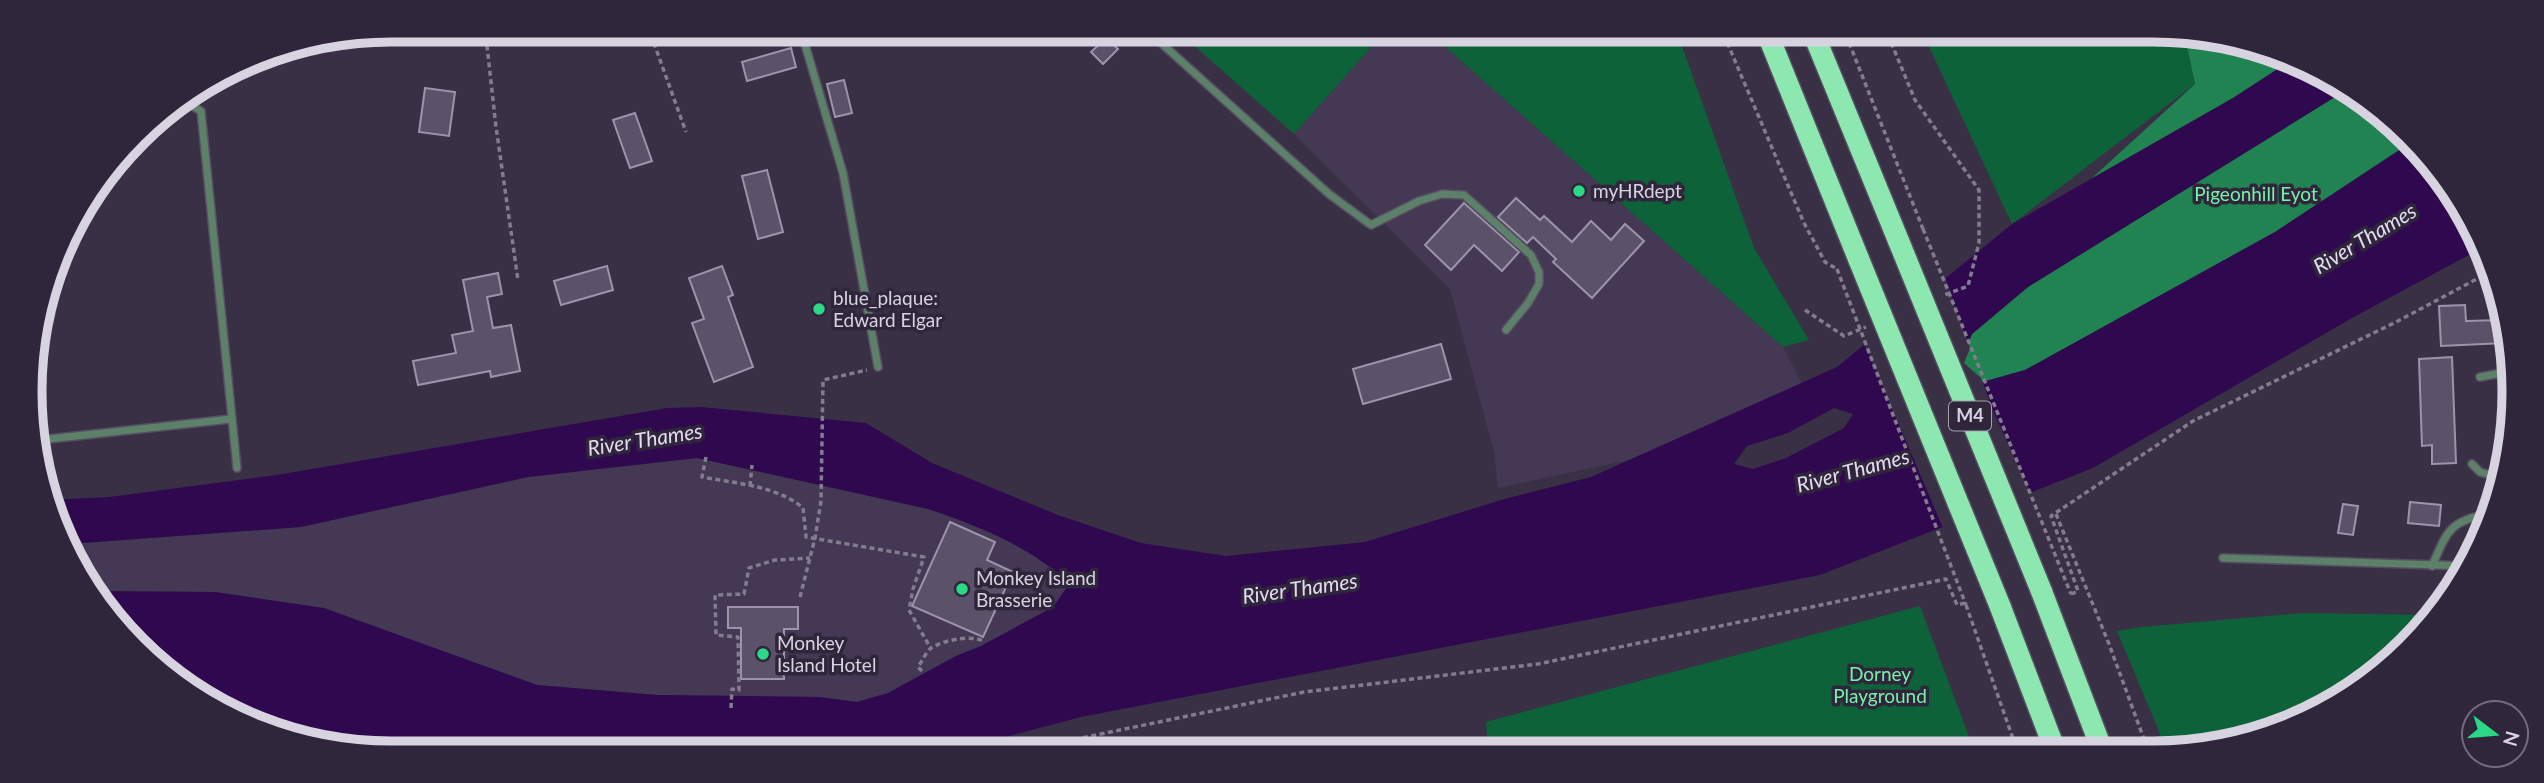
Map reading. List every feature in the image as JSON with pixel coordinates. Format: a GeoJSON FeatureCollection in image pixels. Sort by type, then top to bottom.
{"type":"FeatureCollection","features":[{"type":"Feature","properties":{"kind":"highway","name":"M4"},"geometry":{"type":"LineString","coordinates":[[1771,42],[2052,741]]}},
{"type":"Feature","properties":{"kind":"highway","name":"M4"},"geometry":{"type":"LineString","coordinates":[[1817,42],[2040,590],[2099,741]]}},
{"type":"Feature","properties":{"kind":"lane"},"geometry":{"type":"LineString","coordinates":[[804,42],[843,173],[878,368]]}},
{"type":"Feature","properties":{"kind":"lane"},"geometry":{"type":"LineString","coordinates":[[1160,42],[1328,194],[1371,225],[1419,201],[1441,194],[1464,195],[1531,255],[1539,272],[1539,284],[1528,303],[1506,330]]}},
{"type":"Feature","properties":{"kind":"lane"},"geometry":{"type":"LineString","coordinates":[[191,105],[201,111],[237,468]]}},
{"type":"Feature","properties":{"kind":"lane"},"geometry":{"type":"LineString","coordinates":[[2480,377],[2501,373]]}},
{"type":"Feature","properties":{"kind":"lane"},"geometry":{"type":"LineString","coordinates":[[45,439],[231,419]]}},
{"type":"Feature","properties":{"kind":"lane"},"geometry":{"type":"LineString","coordinates":[[2472,464],[2480,472],[2492,475]]}},
{"type":"Feature","properties":{"kind":"lane"},"geometry":{"type":"LineString","coordinates":[[2432,566],[2447,533],[2465,518],[2479,516]]}},
{"type":"Feature","properties":{"kind":"lane"},"geometry":{"type":"LineString","coordinates":[[2223,558],[2455,566]]}},
{"type":"Feature","properties":{"kind":"path"},"geometry":{"type":"LineString","coordinates":[[365,43],[405,42]]}},
{"type":"Feature","properties":{"kind":"path"},"geometry":{"type":"LineString","coordinates":[[487,42],[518,280]]}},
{"type":"Feature","properties":{"kind":"path"},"geometry":{"type":"LineString","coordinates":[[654,42],[686,132]]}},
{"type":"Feature","properties":{"kind":"path"},"geometry":{"type":"LineString","coordinates":[[1727,42],[1804,223],[1825,262],[1837,270],[1965,604],[2014,741]]}},
{"type":"Feature","properties":{"kind":"path"},"geometry":{"type":"LineString","coordinates":[[1849,42],[2071,594],[2078,592],[2051,516],[2193,421],[2396,323],[2482,276]]}},
{"type":"Feature","properties":{"kind":"path"},"geometry":{"type":"LineString","coordinates":[[1891,42],[1915,100],[1979,190],[1979,243],[1968,286],[1931,301]]}},
{"type":"Feature","properties":{"kind":"path"},"geometry":{"type":"LineString","coordinates":[[1805,310],[1844,336],[1869,326]]}},
{"type":"Feature","properties":{"kind":"path"},"geometry":{"type":"LineString","coordinates":[[800,597],[821,501],[823,380],[878,368]]}},
{"type":"Feature","properties":{"kind":"path"},"geometry":{"type":"LineString","coordinates":[[706,457],[702,477],[750,486],[793,499],[803,508],[806,537],[924,557],[909,610],[931,649]]}},
{"type":"Feature","properties":{"kind":"path"},"geometry":{"type":"LineString","coordinates":[[750,486],[752,465]]}},
{"type":"Feature","properties":{"kind":"path"},"geometry":{"type":"LineString","coordinates":[[2056,513],[2145,741]]}},
{"type":"Feature","properties":{"kind":"path"},"geometry":{"type":"LineString","coordinates":[[731,708],[732,689],[739,690],[738,637],[716,635],[715,595],[744,594],[749,568],[775,560],[810,558]]}},
{"type":"Feature","properties":{"kind":"path"},"geometry":{"type":"LineString","coordinates":[[1070,741],[1304,692],[1538,664],[1946,579],[1957,605],[1965,604]]}},
{"type":"Feature","properties":{"kind":"path"},"geometry":{"type":"LineString","coordinates":[[922,671],[918,667],[931,649],[964,637],[982,639],[985,642]]}},
{"type":"Feature","properties":{"kind":"shaded area"},"geometry":{"type":"Polygon","coordinates":[[[1376,42],[1440,42],[1783,347],[1805,390],[1629,460],[1498,488],[1494,452],[1450,289],[1294,134],[1376,42]]]}},
{"type":"Feature","properties":{"kind":"shaded area"},"geometry":{"type":"Polygon","coordinates":[[[697,458],[928,509],[1023,547],[1071,582],[1053,607],[888,693],[857,702],[819,697],[657,695],[537,685],[323,608],[215,592],[105,591],[77,543],[301,527],[528,477],[697,458]]]}},
{"type":"Feature","properties":{"kind":"green space"},"geometry":{"type":"Polygon","coordinates":[[[1190,42],[1376,42],[1294,134],[1190,42]]]}},
{"type":"Feature","properties":{"kind":"green space"},"geometry":{"type":"Polygon","coordinates":[[[1440,42],[1680,42],[1754,248],[1809,340],[1783,347],[1440,42]]]}},
{"type":"Feature","properties":{"kind":"green space"},"geometry":{"type":"Polygon","coordinates":[[[1927,42],[2186,44],[2195,84],[2012,224],[1927,42]]]}},
{"type":"Feature","properties":{"kind":"green space"},"geometry":{"type":"Polygon","coordinates":[[[2186,44],[2243,54],[2281,67],[2233,98],[2091,179],[2195,84],[2186,44]]]}},
{"type":"Feature","properties":{"kind":"green space","name":"Pigeonhill Eyot"},"geometry":{"type":"Polygon","coordinates":[[[2338,95],[2365,114],[2403,148],[2275,232],[2025,370],[1979,383],[1959,364],[1972,334],[2028,287],[2338,95]]]}},
{"type":"Feature","properties":{"kind":"green space","name":"Dorney Playground"},"geometry":{"type":"Polygon","coordinates":[[[1920,606],[1971,741],[1487,741],[1486,722],[1920,606]]]}},
{"type":"Feature","properties":{"kind":"green space"},"geometry":{"type":"Polygon","coordinates":[[[2302,613],[2421,615],[2400,639],[2365,669],[2307,705],[2243,729],[2175,740],[2162,741],[2117,631],[2302,613]]]}},
{"type":"Feature","properties":{"kind":"water","name":"River Thames"},"geometry":{"type":"Polygon","coordinates":[[[2281,67],[2338,95],[2028,287],[1972,334],[1960,364],[1979,383],[2025,370],[2275,232],[2403,148],[2443,197],[2473,253],[2352,318],[2093,468],[1820,575],[1081,717],[991,741],[392,741],[346,738],[279,722],[237,705],[197,682],[144,639],[105,591],[215,592],[324,608],[537,685],[657,695],[819,697],[857,702],[888,693],[1053,607],[1070,583],[1037,558],[1003,539],[928,509],[697,458],[528,477],[301,527],[77,543],[60,499],[109,497],[277,475],[667,408],[701,407],[866,423],[932,463],[1058,515],[1141,543],[1226,556],[1365,542],[1501,500],[1591,477],[1837,367],[2012,224],[2233,98],[2281,67]],[[1834,408],[1788,433],[1747,446],[1734,464],[1753,469],[1786,458],[1844,428],[1853,414],[1834,408]]]}},
{"type":"Feature","properties":{"kind":"pier"},"geometry":{"type":"Polygon","coordinates":[[[1944,274],[1970,348],[1964,363],[1981,378],[2032,496],[1944,530],[1863,341],[1944,274]]]}},
{"type":"Feature","properties":{"kind":"building"},"geometry":{"type":"Polygon","coordinates":[[[1102,42],[1110,42],[1118,49],[1103,64],[1091,52],[1102,42]]]}},
{"type":"Feature","properties":{"kind":"building"},"geometry":{"type":"Polygon","coordinates":[[[791,48],[796,67],[747,81],[742,62],[791,48]]]}},
{"type":"Feature","properties":{"kind":"building"},"geometry":{"type":"Polygon","coordinates":[[[844,80],[852,113],[835,117],[827,84],[844,80]]]}},
{"type":"Feature","properties":{"kind":"building"},"geometry":{"type":"Polygon","coordinates":[[[425,88],[455,92],[449,136],[419,132],[425,88]]]}},
{"type":"Feature","properties":{"kind":"building"},"geometry":{"type":"Polygon","coordinates":[[[635,113],[652,161],[630,168],[613,120],[635,113]]]}},
{"type":"Feature","properties":{"kind":"building"},"geometry":{"type":"Polygon","coordinates":[[[767,170],[783,232],[758,239],[742,176],[767,170]]]}},
{"type":"Feature","properties":{"kind":"building"},"geometry":{"type":"Polygon","coordinates":[[[1516,198],[1540,220],[1544,216],[1572,242],[1591,221],[1611,240],[1625,224],[1644,241],[1592,298],[1553,262],[1556,259],[1533,237],[1527,243],[1498,217],[1516,198]]]}},
{"type":"Feature","properties":{"kind":"building"},"geometry":{"type":"Polygon","coordinates":[[[1464,203],[1519,252],[1502,271],[1474,245],[1451,270],[1425,245],[1464,203]]]}},
{"type":"Feature","properties":{"kind":"building"},"geometry":{"type":"Polygon","coordinates":[[[607,266],[613,290],[561,305],[554,281],[607,266]]]}},
{"type":"Feature","properties":{"kind":"building"},"geometry":{"type":"Polygon","coordinates":[[[722,266],[733,295],[728,297],[753,367],[714,382],[692,323],[704,319],[689,278],[722,266]]]}},
{"type":"Feature","properties":{"kind":"building"},"geometry":{"type":"Polygon","coordinates":[[[498,273],[502,294],[487,297],[493,328],[511,325],[520,371],[491,377],[490,371],[418,385],[413,361],[456,353],[452,335],[473,331],[463,280],[498,273]]]}},
{"type":"Feature","properties":{"kind":"building"},"geometry":{"type":"Polygon","coordinates":[[[2465,305],[2466,321],[2494,320],[2499,343],[2441,346],[2439,306],[2465,305]]]}},
{"type":"Feature","properties":{"kind":"building"},"geometry":{"type":"Polygon","coordinates":[[[1441,344],[1451,379],[1363,404],[1353,369],[1441,344]]]}},
{"type":"Feature","properties":{"kind":"building"},"geometry":{"type":"Polygon","coordinates":[[[2452,357],[2456,463],[2432,464],[2432,445],[2422,446],[2419,359],[2452,357]]]}},
{"type":"Feature","properties":{"kind":"building"},"geometry":{"type":"Polygon","coordinates":[[[2410,502],[2441,505],[2439,526],[2408,523],[2410,502]]]}},
{"type":"Feature","properties":{"kind":"building"},"geometry":{"type":"Polygon","coordinates":[[[2343,504],[2358,506],[2353,535],[2338,533],[2343,504]]]}},
{"type":"Feature","properties":{"kind":"building","name":"Monkey Island Brasserie"},"geometry":{"type":"Polygon","coordinates":[[[950,522],[995,542],[987,560],[1013,572],[983,637],[912,606],[950,522]]]}},
{"type":"Feature","properties":{"kind":"building","name":"Monkey Island Hotel"},"geometry":{"type":"Polygon","coordinates":[[[728,607],[798,607],[798,629],[784,629],[784,679],[741,679],[741,628],[728,628],[728,607]]]}},
{"type":"Feature","properties":{"kind":"place","name":"myHRdept"},"geometry":{"type":"Point","coordinates":[1579,191]}},
{"type":"Feature","properties":{"kind":"place","name":"blue_plaque: Edward Elgar"},"geometry":{"type":"Point","coordinates":[819,309]}},
{"type":"Feature","properties":{"kind":"place","name":"Monkey Island Brasserie"},"geometry":{"type":"Point","coordinates":[962,589]}},
{"type":"Feature","properties":{"kind":"place","name":"Monkey Island Hotel"},"geometry":{"type":"Point","coordinates":[763,654]}}]}
